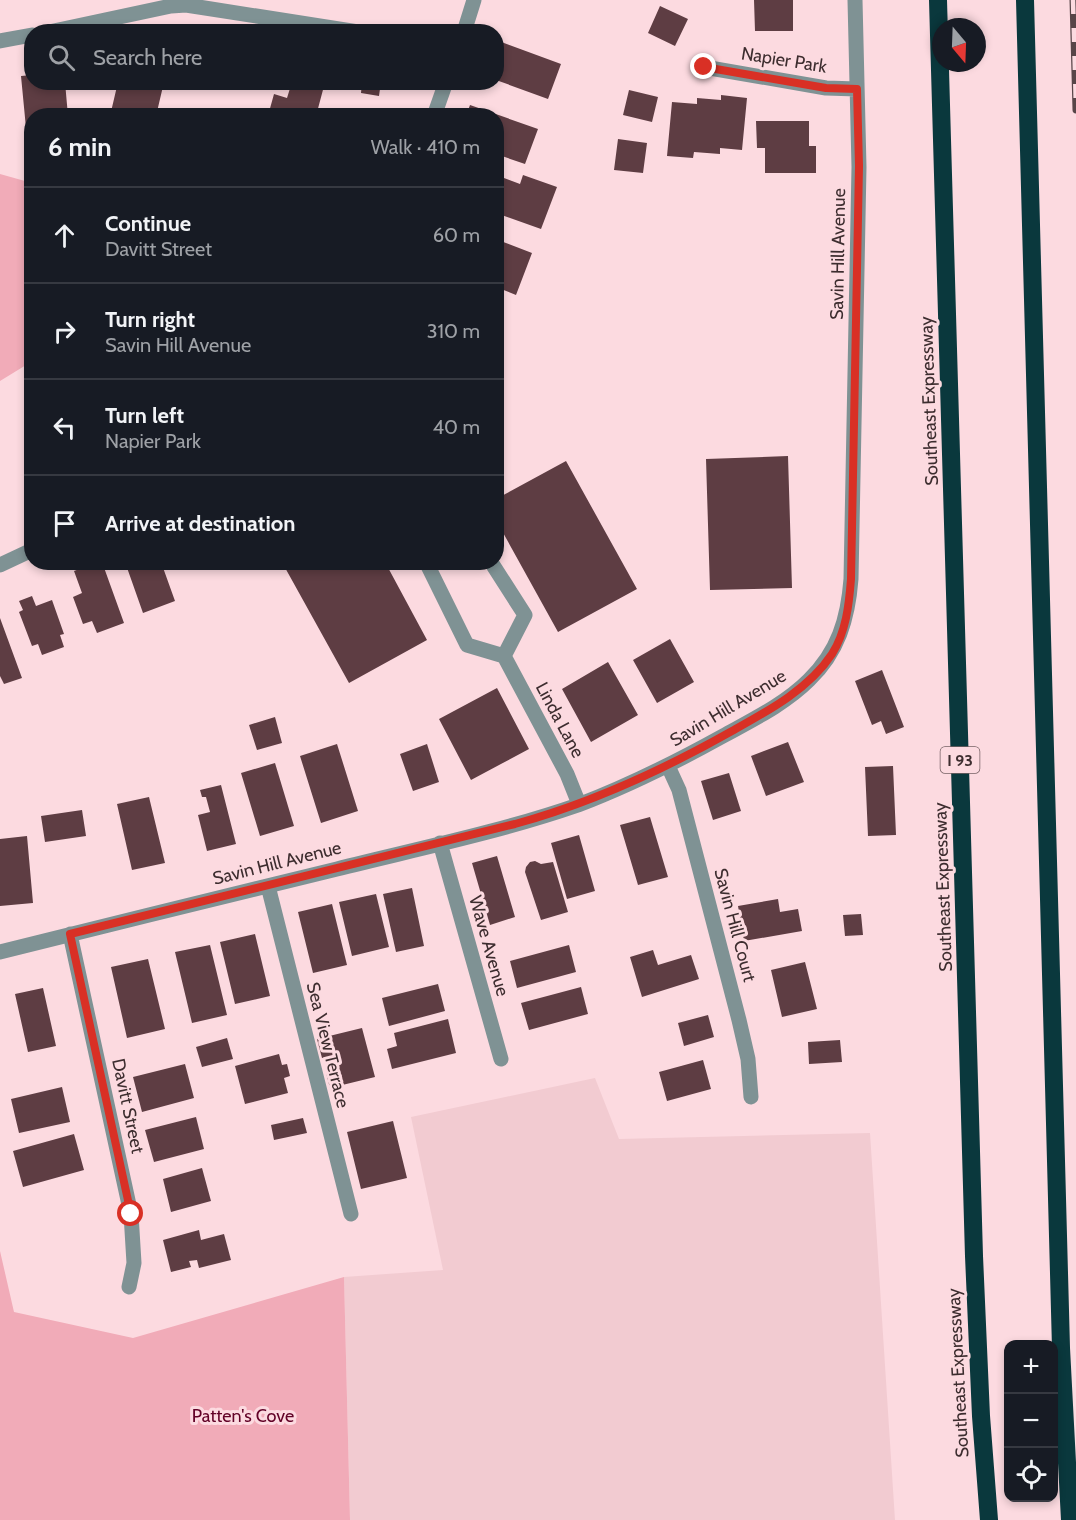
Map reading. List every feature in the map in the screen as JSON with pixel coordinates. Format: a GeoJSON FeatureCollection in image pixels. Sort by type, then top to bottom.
{"type":"FeatureCollection","features":[{"type":"Feature","properties":{"kind":"highway","name":"Southeast Expressway"},"geometry":{"type":"LineString","coordinates":[[938,0],[974,1256],[981,1416],[989,1520]]}},
{"type":"Feature","properties":{"kind":"highway"},"geometry":{"type":"LineString","coordinates":[[1025,0],[1060,1318],[1070,1520]]}},
{"type":"Feature","properties":{"kind":"street"},"geometry":{"type":"LineString","coordinates":[[466,24],[474,0]]}},
{"type":"Feature","properties":{"kind":"street","name":"Savin Hill Avenue"},"geometry":{"type":"LineString","coordinates":[[0,952],[440,843],[526,821],[579,804],[668,766],[757,717],[808,681],[832,653],[846,619],[850,599],[859,166],[855,0]]}},
{"type":"Feature","properties":{"kind":"street"},"geometry":{"type":"LineString","coordinates":[[87,24],[171,6],[186,5],[307,24]]}},
{"type":"Feature","properties":{"kind":"street"},"geometry":{"type":"LineString","coordinates":[[0,41],[24,36]]}},
{"type":"Feature","properties":{"kind":"street","name":"Napier Park"},"geometry":{"type":"LineString","coordinates":[[704,67],[826,88],[857,89]]}},
{"type":"Feature","properties":{"kind":"street"},"geometry":{"type":"LineString","coordinates":[[437,108],[443,90]]}},
{"type":"Feature","properties":{"kind":"street"},"geometry":{"type":"LineString","coordinates":[[0,565],[24,554]]}},
{"type":"Feature","properties":{"kind":"street"},"geometry":{"type":"LineString","coordinates":[[430,570],[467,645],[504,656],[525,615],[496,570]]}},
{"type":"Feature","properties":{"kind":"street","name":"Linda Lane"},"geometry":{"type":"LineString","coordinates":[[504,656],[567,774],[579,804]]}},
{"type":"Feature","properties":{"kind":"street","name":"Savin Hill Court"},"geometry":{"type":"LineString","coordinates":[[668,766],[679,790],[740,1020],[748,1059],[751,1097]]}},
{"type":"Feature","properties":{"kind":"street","name":"Wave Avenue"},"geometry":{"type":"LineString","coordinates":[[440,843],[501,1059]]}},
{"type":"Feature","properties":{"kind":"street","name":"Sea View Terrace"},"geometry":{"type":"LineString","coordinates":[[268,886],[351,1214]]}},
{"type":"Feature","properties":{"kind":"street","name":"Davitt Street"},"geometry":{"type":"LineString","coordinates":[[70,934],[131,1214],[134,1263],[129,1287]]}},
{"type":"Feature","properties":{"kind":"shaded area"},"geometry":{"type":"Polygon","coordinates":[[[595,1078],[619,1139],[870,1133],[895,1520],[350,1520],[344,1277],[443,1270],[411,1117],[595,1078]]]}},
{"type":"Feature","properties":{"kind":"green space"},"geometry":{"type":"Polygon","coordinates":[[[0,174],[24,181],[24,366],[0,381],[0,174]]]}},
{"type":"Feature","properties":{"kind":"green space","name":"Patten's Cove"},"geometry":{"type":"Polygon","coordinates":[[[0,1251],[14,1312],[133,1338],[344,1277],[350,1520],[0,1520],[0,1251]]]}},
{"type":"Feature","properties":{"kind":"building"},"geometry":{"type":"Polygon","coordinates":[[[754,0],[793,0],[793,31],[755,31],[754,0]]]}},
{"type":"Feature","properties":{"kind":"building"},"geometry":{"type":"Polygon","coordinates":[[[660,6],[688,19],[675,46],[648,33],[660,6]]]}},
{"type":"Feature","properties":{"kind":"building"},"geometry":{"type":"Polygon","coordinates":[[[504,43],[561,64],[548,99],[504,83],[504,43]]]}},
{"type":"Feature","properties":{"kind":"building"},"geometry":{"type":"Polygon","coordinates":[[[21,76],[24,76],[24,90],[66,90],[67,108],[24,108],[21,76]]]}},
{"type":"Feature","properties":{"kind":"building"},"geometry":{"type":"Polygon","coordinates":[[[116,90],[162,90],[158,108],[112,108],[116,90]]]}},
{"type":"Feature","properties":{"kind":"building"},"geometry":{"type":"Polygon","coordinates":[[[290,90],[323,90],[318,108],[270,108],[274,94],[287,98],[290,90]]]}},
{"type":"Feature","properties":{"kind":"building"},"geometry":{"type":"Polygon","coordinates":[[[361,90],[380,90],[379,96],[361,93],[361,90]]]}},
{"type":"Feature","properties":{"kind":"building"},"geometry":{"type":"Polygon","coordinates":[[[629,90],[658,97],[652,122],[623,115],[629,90]]]}},
{"type":"Feature","properties":{"kind":"building"},"geometry":{"type":"Polygon","coordinates":[[[721,95],[747,98],[742,150],[720,148],[720,154],[694,152],[693,158],[667,156],[672,102],[697,104],[697,98],[721,100],[721,95]]]}},
{"type":"Feature","properties":{"kind":"building"},"geometry":{"type":"Polygon","coordinates":[[[504,117],[538,129],[525,164],[504,157],[504,117]]]}},
{"type":"Feature","properties":{"kind":"building"},"geometry":{"type":"Polygon","coordinates":[[[756,121],[809,121],[809,146],[816,146],[816,173],[765,173],[765,148],[757,148],[756,121]]]}},
{"type":"Feature","properties":{"kind":"building"},"geometry":{"type":"Polygon","coordinates":[[[618,139],[647,143],[643,173],[614,170],[618,139]]]}},
{"type":"Feature","properties":{"kind":"building"},"geometry":{"type":"Polygon","coordinates":[[[523,175],[557,187],[541,229],[504,216],[504,178],[520,184],[523,175]]]}},
{"type":"Feature","properties":{"kind":"building"},"geometry":{"type":"Polygon","coordinates":[[[504,242],[532,253],[516,295],[504,290],[504,242]]]}},
{"type":"Feature","properties":{"kind":"building"},"geometry":{"type":"Polygon","coordinates":[[[788,456],[792,588],[710,590],[706,459],[788,456]]]}},
{"type":"Feature","properties":{"kind":"building"},"geometry":{"type":"Polygon","coordinates":[[[566,461],[637,589],[558,632],[504,534],[504,495],[566,461]]]}},
{"type":"Feature","properties":{"kind":"building"},"geometry":{"type":"Polygon","coordinates":[[[105,570],[124,623],[97,633],[92,621],[83,624],[73,597],[82,593],[74,571],[105,570]]]}},
{"type":"Feature","properties":{"kind":"building"},"geometry":{"type":"Polygon","coordinates":[[[128,570],[164,570],[175,601],[143,613],[128,570]]]}},
{"type":"Feature","properties":{"kind":"building"},"geometry":{"type":"Polygon","coordinates":[[[286,570],[389,570],[427,640],[349,683],[286,570]]]}},
{"type":"Feature","properties":{"kind":"building"},"geometry":{"type":"Polygon","coordinates":[[[32,596],[36,606],[52,600],[64,634],[60,635],[64,647],[42,655],[38,644],[32,646],[19,612],[23,610],[19,601],[32,596]]]}},
{"type":"Feature","properties":{"kind":"building"},"geometry":{"type":"Polygon","coordinates":[[[0,618],[22,678],[4,684],[0,676],[0,618]]]}},
{"type":"Feature","properties":{"kind":"building"},"geometry":{"type":"Polygon","coordinates":[[[670,639],[694,682],[657,703],[633,660],[670,639]]]}},
{"type":"Feature","properties":{"kind":"building"},"geometry":{"type":"Polygon","coordinates":[[[608,662],[638,715],[591,742],[562,689],[608,662]]]}},
{"type":"Feature","properties":{"kind":"building"},"geometry":{"type":"Polygon","coordinates":[[[882,670],[904,727],[886,734],[881,721],[872,725],[855,681],[882,670]]]}},
{"type":"Feature","properties":{"kind":"building"},"geometry":{"type":"Polygon","coordinates":[[[497,688],[529,749],[471,780],[439,719],[497,688]]]}},
{"type":"Feature","properties":{"kind":"building"},"geometry":{"type":"Polygon","coordinates":[[[275,717],[282,743],[257,750],[249,725],[275,717]]]}},
{"type":"Feature","properties":{"kind":"building"},"geometry":{"type":"Polygon","coordinates":[[[788,742],[804,782],[766,796],[751,756],[788,742]]]}},
{"type":"Feature","properties":{"kind":"building"},"geometry":{"type":"Polygon","coordinates":[[[337,744],[358,811],[321,823],[300,756],[337,744]]]}},
{"type":"Feature","properties":{"kind":"building"},"geometry":{"type":"Polygon","coordinates":[[[427,744],[439,782],[413,791],[400,754],[427,744]]]}},
{"type":"Feature","properties":{"kind":"building"},"geometry":{"type":"Polygon","coordinates":[[[275,763],[294,826],[260,836],[241,773],[275,763]]]}},
{"type":"Feature","properties":{"kind":"building"},"geometry":{"type":"Polygon","coordinates":[[[893,766],[896,835],[868,836],[865,767],[893,766]]]}},
{"type":"Feature","properties":{"kind":"building"},"geometry":{"type":"Polygon","coordinates":[[[729,773],[741,811],[713,820],[701,781],[729,773]]]}},
{"type":"Feature","properties":{"kind":"building"},"geometry":{"type":"Polygon","coordinates":[[[221,785],[236,844],[207,851],[198,815],[210,812],[206,797],[202,797],[200,790],[221,785]]]}},
{"type":"Feature","properties":{"kind":"building"},"geometry":{"type":"Polygon","coordinates":[[[149,797],[165,863],[132,870],[117,804],[149,797]]]}},
{"type":"Feature","properties":{"kind":"building"},"geometry":{"type":"Polygon","coordinates":[[[82,810],[86,836],[45,842],[41,816],[82,810]]]}},
{"type":"Feature","properties":{"kind":"building"},"geometry":{"type":"Polygon","coordinates":[[[650,817],[668,877],[638,885],[620,825],[650,817]]]}},
{"type":"Feature","properties":{"kind":"building"},"geometry":{"type":"Polygon","coordinates":[[[579,835],[595,891],[567,899],[551,843],[579,835]]]}},
{"type":"Feature","properties":{"kind":"building"},"geometry":{"type":"Polygon","coordinates":[[[27,836],[33,903],[0,906],[0,839],[27,836]]]}},
{"type":"Feature","properties":{"kind":"building"},"geometry":{"type":"Polygon","coordinates":[[[497,856],[515,917],[490,925],[472,863],[497,856]]]}},
{"type":"Feature","properties":{"kind":"building"},"geometry":{"type":"Polygon","coordinates":[[[535,861],[541,864],[553,862],[568,912],[541,920],[525,872],[530,862],[535,861]]]}},
{"type":"Feature","properties":{"kind":"building"},"geometry":{"type":"Polygon","coordinates":[[[412,888],[424,946],[396,952],[383,894],[412,888]]]}},
{"type":"Feature","properties":{"kind":"building"},"geometry":{"type":"Polygon","coordinates":[[[376,894],[389,947],[352,956],[339,902],[376,894]]]}},
{"type":"Feature","properties":{"kind":"building"},"geometry":{"type":"Polygon","coordinates":[[[778,899],[780,912],[798,909],[802,931],[744,941],[738,906],[778,899]]]}},
{"type":"Feature","properties":{"kind":"building"},"geometry":{"type":"Polygon","coordinates":[[[332,904],[347,965],[313,973],[298,912],[332,904]]]}},
{"type":"Feature","properties":{"kind":"building"},"geometry":{"type":"Polygon","coordinates":[[[861,914],[863,935],[845,936],[843,915],[861,914]]]}},
{"type":"Feature","properties":{"kind":"building"},"geometry":{"type":"Polygon","coordinates":[[[255,934],[270,996],[235,1004],[220,942],[255,934]]]}},
{"type":"Feature","properties":{"kind":"building"},"geometry":{"type":"Polygon","coordinates":[[[210,945],[227,1015],[192,1023],[175,952],[210,945]]]}},
{"type":"Feature","properties":{"kind":"building"},"geometry":{"type":"Polygon","coordinates":[[[569,945],[576,972],[517,988],[510,961],[569,945]]]}},
{"type":"Feature","properties":{"kind":"building"},"geometry":{"type":"Polygon","coordinates":[[[653,950],[658,965],[691,955],[699,979],[642,997],[630,957],[653,950]]]}},
{"type":"Feature","properties":{"kind":"building"},"geometry":{"type":"Polygon","coordinates":[[[148,959],[165,1029],[127,1038],[111,967],[148,959]]]}},
{"type":"Feature","properties":{"kind":"building"},"geometry":{"type":"Polygon","coordinates":[[[805,962],[817,1009],[782,1017],[771,970],[805,962]]]}},
{"type":"Feature","properties":{"kind":"building"},"geometry":{"type":"Polygon","coordinates":[[[438,984],[445,1011],[389,1026],[382,998],[438,984]]]}},
{"type":"Feature","properties":{"kind":"building"},"geometry":{"type":"Polygon","coordinates":[[[581,987],[588,1014],[529,1030],[521,1003],[581,987]]]}},
{"type":"Feature","properties":{"kind":"building"},"geometry":{"type":"Polygon","coordinates":[[[43,988],[56,1046],[28,1052],[15,994],[43,988]]]}},
{"type":"Feature","properties":{"kind":"building"},"geometry":{"type":"Polygon","coordinates":[[[708,1015],[714,1037],[684,1046],[678,1023],[708,1015]]]}},
{"type":"Feature","properties":{"kind":"building"},"geometry":{"type":"Polygon","coordinates":[[[448,1019],[456,1053],[392,1069],[387,1049],[397,1046],[394,1033],[448,1019]]]}},
{"type":"Feature","properties":{"kind":"building"},"geometry":{"type":"Polygon","coordinates":[[[362,1028],[375,1077],[330,1088],[326,1073],[330,1072],[326,1057],[322,1058],[317,1039],[362,1028]]]}},
{"type":"Feature","properties":{"kind":"building"},"geometry":{"type":"Polygon","coordinates":[[[227,1038],[233,1059],[202,1067],[196,1047],[227,1038]]]}},
{"type":"Feature","properties":{"kind":"building"},"geometry":{"type":"Polygon","coordinates":[[[840,1040],[842,1062],[809,1064],[808,1042],[840,1040]]]}},
{"type":"Feature","properties":{"kind":"building"},"geometry":{"type":"Polygon","coordinates":[[[279,1054],[282,1065],[287,1064],[290,1076],[284,1078],[288,1093],[245,1104],[235,1066],[279,1054]]]}},
{"type":"Feature","properties":{"kind":"building"},"geometry":{"type":"Polygon","coordinates":[[[703,1060],[711,1089],[667,1101],[659,1072],[703,1060]]]}},
{"type":"Feature","properties":{"kind":"building"},"geometry":{"type":"Polygon","coordinates":[[[185,1064],[194,1098],[142,1112],[133,1077],[185,1064]]]}},
{"type":"Feature","properties":{"kind":"building"},"geometry":{"type":"Polygon","coordinates":[[[62,1087],[70,1122],[19,1133],[11,1099],[62,1087]]]}},
{"type":"Feature","properties":{"kind":"building"},"geometry":{"type":"Polygon","coordinates":[[[196,1117],[204,1149],[154,1162],[145,1130],[196,1117]]]}},
{"type":"Feature","properties":{"kind":"building"},"geometry":{"type":"Polygon","coordinates":[[[303,1118],[307,1133],[274,1140],[271,1125],[303,1118]]]}},
{"type":"Feature","properties":{"kind":"building"},"geometry":{"type":"Polygon","coordinates":[[[393,1121],[407,1178],[361,1189],[347,1132],[393,1121]]]}},
{"type":"Feature","properties":{"kind":"building"},"geometry":{"type":"Polygon","coordinates":[[[74,1134],[84,1170],[23,1187],[13,1151],[74,1134]]]}},
{"type":"Feature","properties":{"kind":"building"},"geometry":{"type":"Polygon","coordinates":[[[202,1168],[211,1201],[171,1212],[163,1179],[202,1168]]]}},
{"type":"Feature","properties":{"kind":"building"},"geometry":{"type":"Polygon","coordinates":[[[199,1230],[201,1240],[224,1234],[231,1260],[199,1268],[197,1260],[189,1261],[191,1267],[171,1272],[163,1240],[199,1230]]]}},
{"type":"Feature","properties":{"kind":"railway"},"geometry":{"type":"LineString","coordinates":[[1073,0],[1076,110]]}},
{"type":"Feature","properties":{"kind":"route"},"geometry":{"type":"LineString","coordinates":[[131,1214],[70,934],[515,824],[579,804],[668,766],[757,717],[808,681],[832,653],[846,619],[851,579],[859,166],[857,89],[826,88],[704,67]]}}]}
